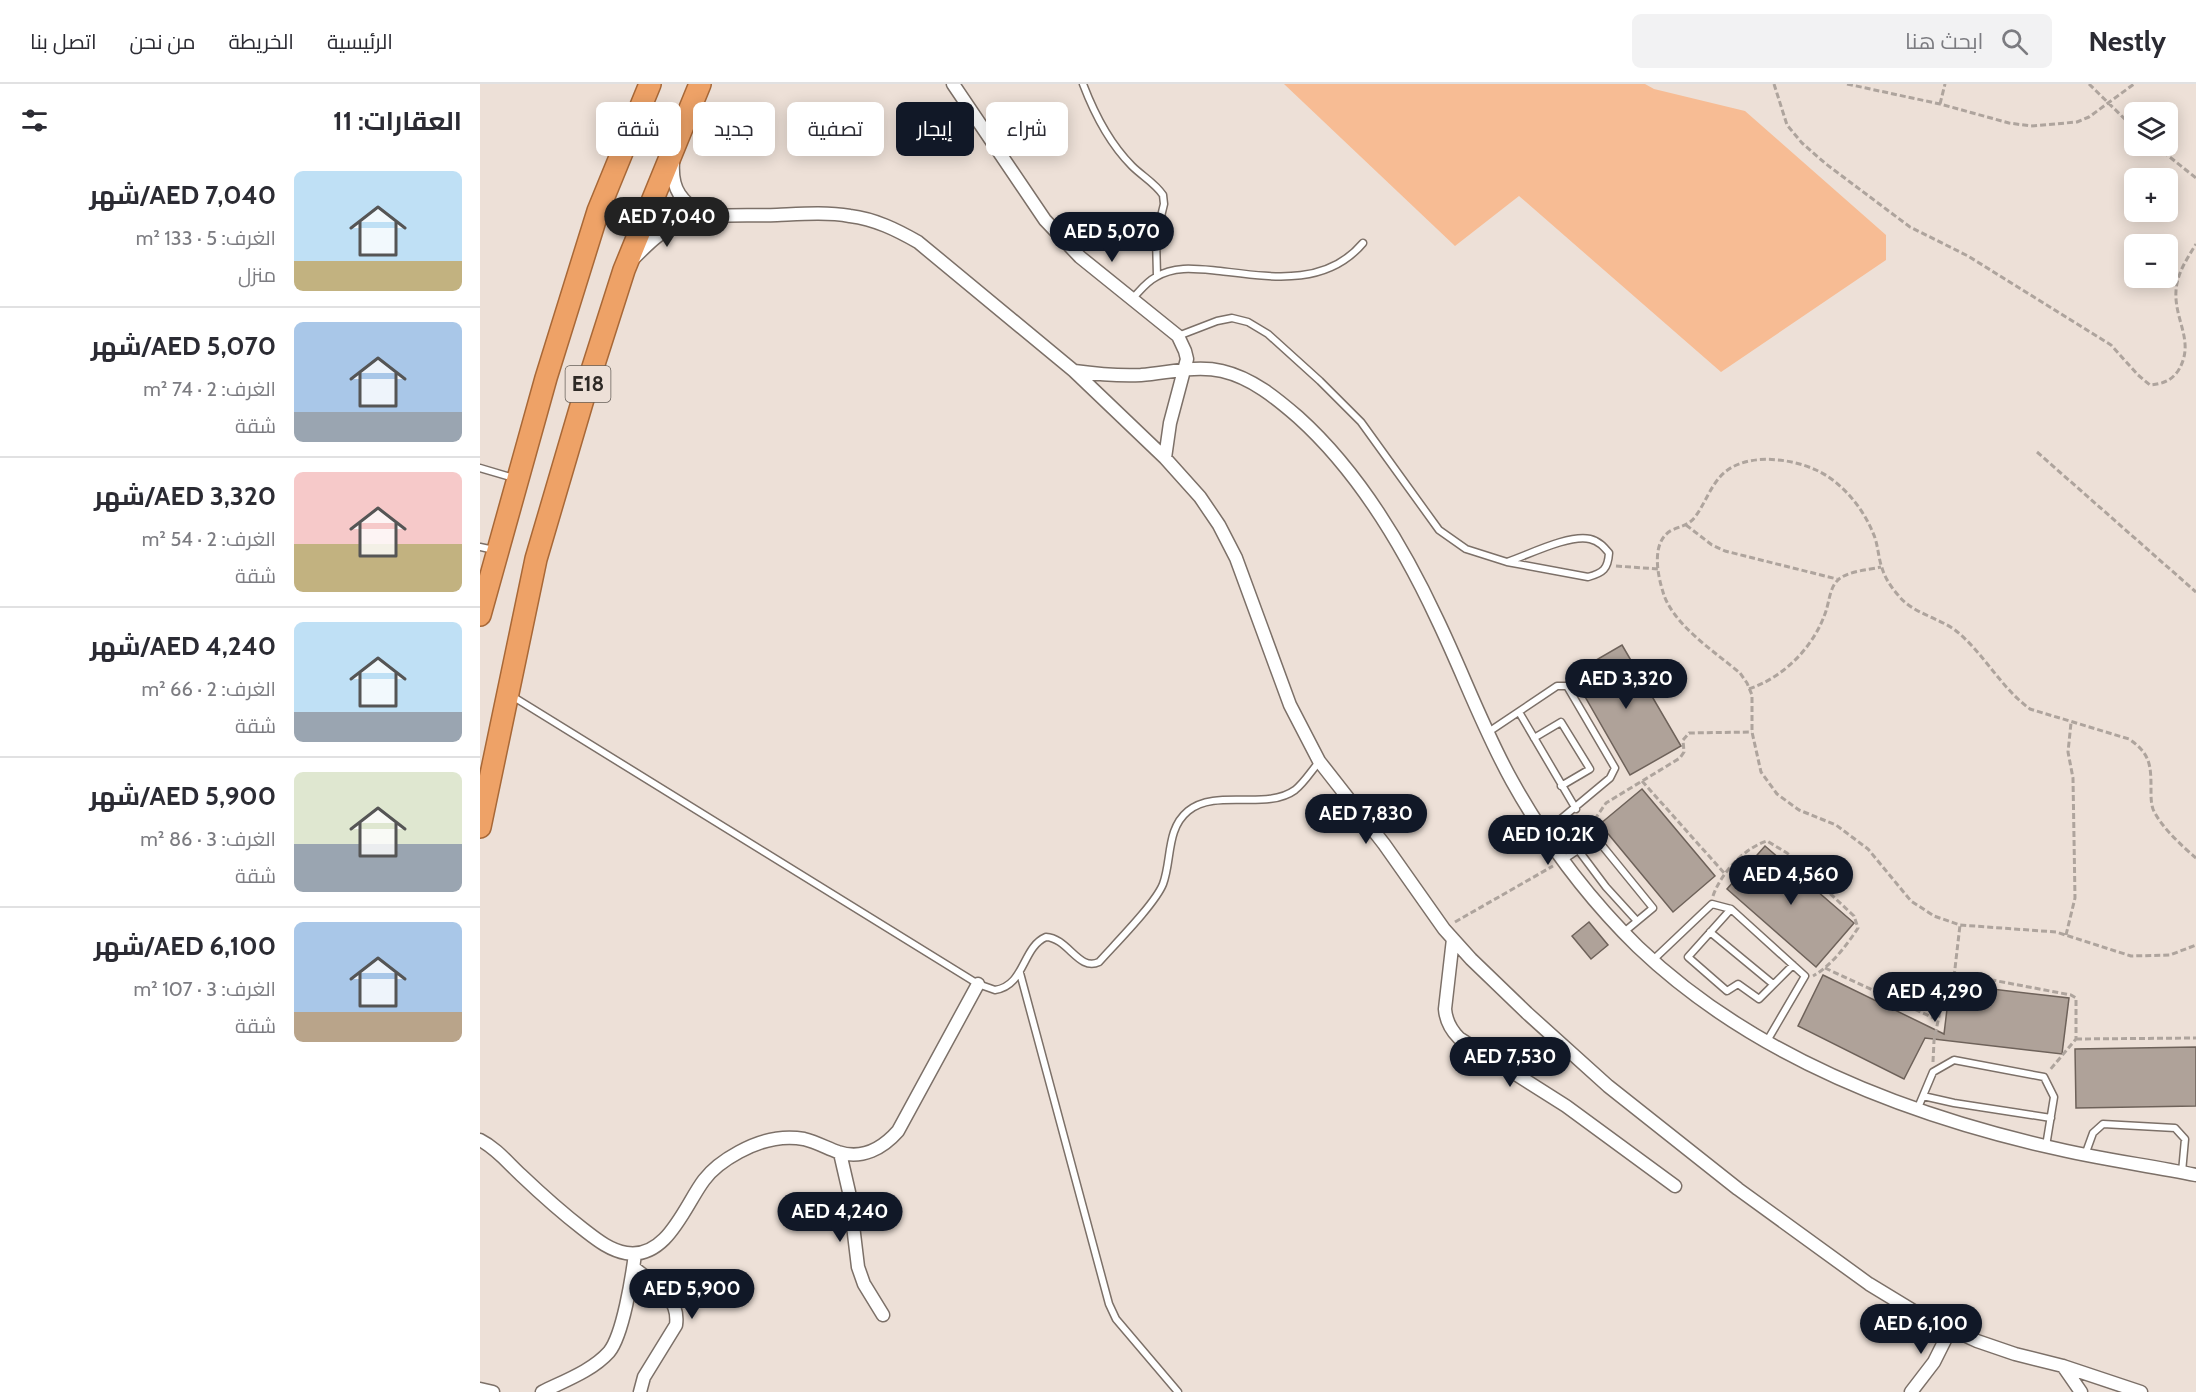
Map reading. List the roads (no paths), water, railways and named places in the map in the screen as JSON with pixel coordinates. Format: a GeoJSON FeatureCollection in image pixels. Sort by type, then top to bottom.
{"type":"FeatureCollection","features":[{"type":"Feature","properties":{"kind":"highway","name":"E18"},"geometry":{"type":"LineString","coordinates":[[480,612],[489,549],[518,478],[546,378],[598,211],[650,84]]}},
{"type":"Feature","properties":{"kind":"highway","name":"E18"},"geometry":{"type":"LineString","coordinates":[[681,129],[700,84]]}},
{"type":"Feature","properties":{"kind":"highway","name":"E18"},"geometry":{"type":"LineString","coordinates":[[480,827],[536,559],[624,270],[670,156]]}},
{"type":"Feature","properties":{"kind":"street"},"geometry":{"type":"LineString","coordinates":[[953,84],[1045,220],[1080,257],[1178,336],[1187,359],[1170,423],[1165,458]]}},
{"type":"Feature","properties":{"kind":"street"},"geometry":{"type":"LineString","coordinates":[[673,156],[675,187],[685,202],[704,217]]}},
{"type":"Feature","properties":{"kind":"street"},"geometry":{"type":"LineString","coordinates":[[624,270],[660,234],[674,226],[704,217],[826,214],[866,219],[897,230],[918,242],[1074,371],[1165,458],[1200,497],[1219,525],[1236,558],[1290,705],[1319,761],[1384,844],[1444,929],[1520,1006],[1608,1086],[1728,1182],[1869,1284],[1950,1330],[2015,1354],[2063,1366],[2141,1392]]}},
{"type":"Feature","properties":{"kind":"street"},"geometry":{"type":"LineString","coordinates":[[1074,371],[1129,375],[1184,369],[1223,371],[1257,385],[1279,400],[1308,427],[1347,471],[1381,516],[1406,559],[1437,617],[1487,733],[1543,834],[1592,897],[1624,932],[1653,960],[1729,1018],[1767,1042],[1856,1086],[1917,1110],[2046,1147],[2196,1175]]}},
{"type":"Feature","properties":{"kind":"street"},"geometry":{"type":"LineString","coordinates":[[1453,939],[1445,1009],[1446,1018],[1453,1032],[1566,1106],[1675,1186]]}},
{"type":"Feature","properties":{"kind":"street"},"geometry":{"type":"LineString","coordinates":[[480,1140],[496,1151],[569,1219],[597,1239],[612,1248],[635,1254],[646,1251],[663,1240],[679,1222],[704,1179],[714,1168],[741,1151],[770,1139],[788,1137],[806,1139],[840,1153],[866,1153],[879,1149],[898,1131],[978,984]]}},
{"type":"Feature","properties":{"kind":"street"},"geometry":{"type":"LineString","coordinates":[[840,1153],[849,1192],[858,1267],[864,1284],[884,1315]]}},
{"type":"Feature","properties":{"kind":"street"},"geometry":{"type":"LineString","coordinates":[[542,1392],[586,1369],[609,1351],[618,1331],[634,1268],[635,1254]]}},
{"type":"Feature","properties":{"kind":"street"},"geometry":{"type":"LineString","coordinates":[[634,1268],[669,1297],[678,1315],[676,1325],[644,1377],[639,1392]]}},
{"type":"Feature","properties":{"kind":"street"},"geometry":{"type":"LineString","coordinates":[[1911,1392],[1934,1362],[1950,1330]]}},
{"type":"Feature","properties":{"kind":"street"},"geometry":{"type":"LineString","coordinates":[[2063,1366],[2081,1392]]}},
{"type":"Feature","properties":{"kind":"street"},"geometry":{"type":"LineString","coordinates":[[480,1389],[493,1392]]}},
{"type":"Feature","properties":{"kind":"lane"},"geometry":{"type":"LineString","coordinates":[[1083,84],[1101,123],[1117,149],[1163,195],[1164,204],[1156,237],[1157,276]]}},
{"type":"Feature","properties":{"kind":"lane"},"geometry":{"type":"LineString","coordinates":[[1132,299],[1146,283],[1157,276],[1182,269],[1196,268],[1279,276],[1315,274],[1347,260],[1363,243]]}},
{"type":"Feature","properties":{"kind":"lane"},"geometry":{"type":"LineString","coordinates":[[1178,336],[1216,321],[1232,318],[1248,322],[1268,334],[1361,422],[1438,530],[1466,549],[1507,562],[1588,577],[1601,574],[1608,566],[1609,553],[1601,544],[1589,538],[1570,540],[1507,562]]}},
{"type":"Feature","properties":{"kind":"lane"},"geometry":{"type":"LineString","coordinates":[[480,468],[518,478]]}},
{"type":"Feature","properties":{"kind":"lane"},"geometry":{"type":"LineString","coordinates":[[1487,733],[1557,686],[1567,686],[1615,768],[1610,778],[1576,809],[1543,834]]}},
{"type":"Feature","properties":{"kind":"lane"},"geometry":{"type":"LineString","coordinates":[[509,694],[988,989],[1001,989],[1020,973],[1035,944],[1046,937],[1059,940],[1084,963],[1092,965],[1099,962],[1160,891],[1166,873],[1174,828],[1188,811],[1208,801],[1276,797],[1285,794],[1295,790],[1319,761]]}},
{"type":"Feature","properties":{"kind":"lane"},"geometry":{"type":"LineString","coordinates":[[1519,712],[1576,809]]}},
{"type":"Feature","properties":{"kind":"lane"},"geometry":{"type":"LineString","coordinates":[[1534,738],[1561,722],[1590,769],[1561,786]]}},
{"type":"Feature","properties":{"kind":"lane"},"geometry":{"type":"LineString","coordinates":[[1563,861],[1596,838],[1653,908],[1624,932]]}},
{"type":"Feature","properties":{"kind":"lane"},"geometry":{"type":"LineString","coordinates":[[1579,851],[1606,887],[1637,921]]}},
{"type":"Feature","properties":{"kind":"lane"},"geometry":{"type":"LineString","coordinates":[[1653,960],[1712,904],[1731,909],[1805,976],[1767,1042]]}},
{"type":"Feature","properties":{"kind":"lane"},"geometry":{"type":"LineString","coordinates":[[1731,909],[1688,957],[1727,991],[1738,984],[1758,999],[1793,965]]}},
{"type":"Feature","properties":{"kind":"lane"},"geometry":{"type":"LineString","coordinates":[[1710,932],[1773,984]]}},
{"type":"Feature","properties":{"kind":"lane"},"geometry":{"type":"LineString","coordinates":[[1020,973],[1109,1304],[1116,1319],[1178,1392]]}},
{"type":"Feature","properties":{"kind":"lane"},"geometry":{"type":"LineString","coordinates":[[1917,1110],[1933,1072],[1954,1060],[2044,1077],[2054,1097],[2046,1147]]}},
{"type":"Feature","properties":{"kind":"lane"},"geometry":{"type":"LineString","coordinates":[[1923,1096],[2051,1118]]}},
{"type":"Feature","properties":{"kind":"lane"},"geometry":{"type":"LineString","coordinates":[[2085,1155],[2093,1133],[2103,1124],[2175,1128],[2185,1139],[2182,1172]]}}]}
